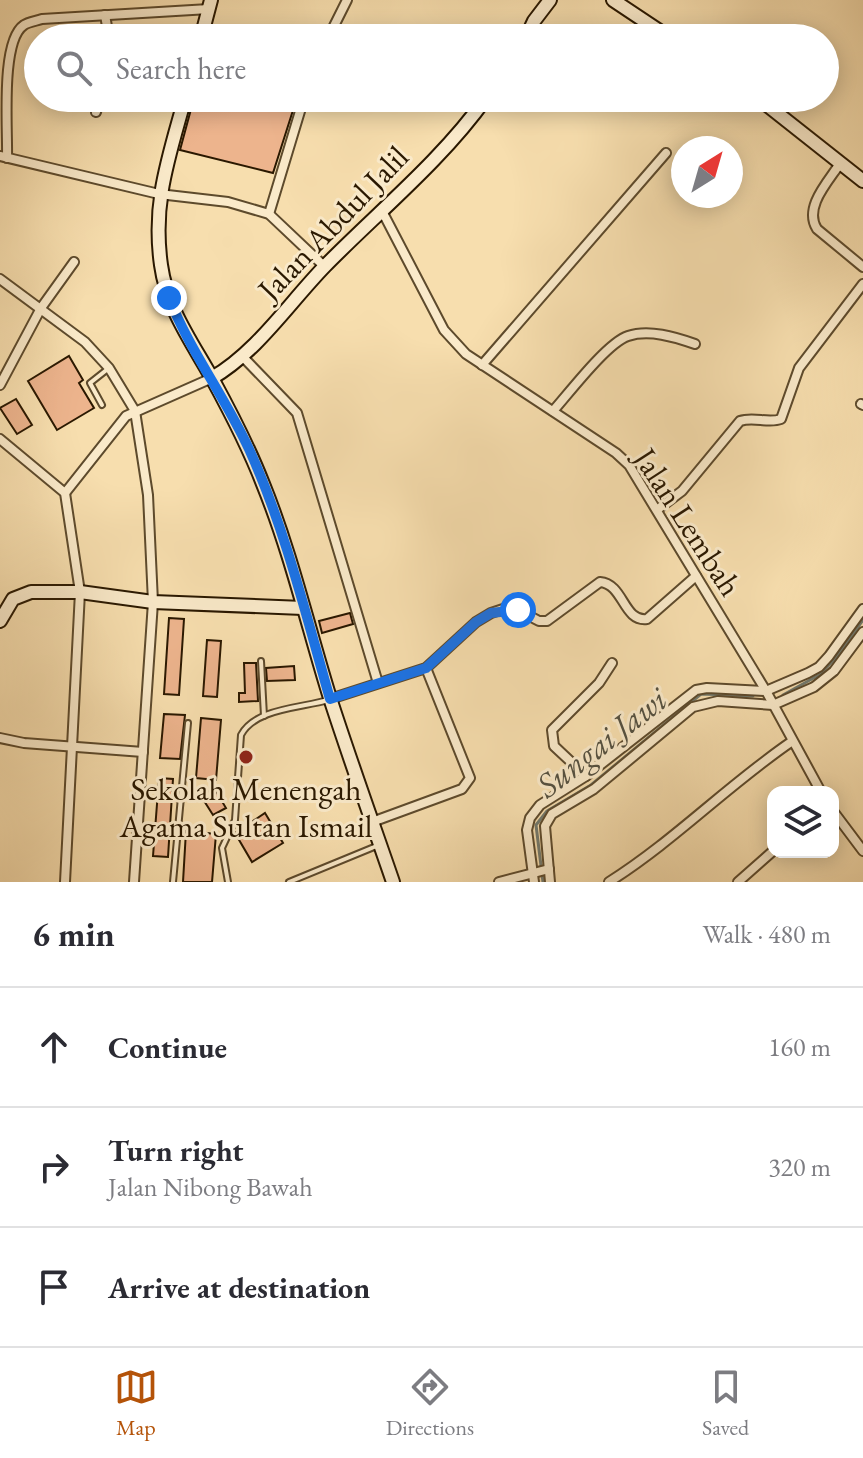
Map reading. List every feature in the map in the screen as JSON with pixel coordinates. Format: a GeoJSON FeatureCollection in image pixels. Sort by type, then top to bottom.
{"type":"FeatureCollection","features":[{"type":"Feature","properties":{"kind":"street"},"geometry":{"type":"LineString","coordinates":[[335,24],[347,0]]}},
{"type":"Feature","properties":{"kind":"street"},"geometry":{"type":"LineString","coordinates":[[533,24],[550,0]]}},
{"type":"Feature","properties":{"kind":"street"},"geometry":{"type":"LineString","coordinates":[[613,0],[649,24]]}},
{"type":"Feature","properties":{"kind":"street"},"geometry":{"type":"LineString","coordinates":[[205,24],[210,4],[42,19],[24,24],[16,33],[9,65],[4,157],[159,194],[228,202],[269,214],[325,267]]}},
{"type":"Feature","properties":{"kind":"street"},"geometry":{"type":"LineString","coordinates":[[105,15],[107,24]]}},
{"type":"Feature","properties":{"kind":"street"},"geometry":{"type":"LineString","coordinates":[[181,112],[159,194],[158,237],[161,268],[169,298],[181,327],[212,378],[248,449],[263,485],[330,699],[393,882]]}},
{"type":"Feature","properties":{"kind":"street"},"geometry":{"type":"LineString","coordinates":[[269,214],[300,112]]}},
{"type":"Feature","properties":{"kind":"street","name":"Jalan Abdul Jalil"},"geometry":{"type":"LineString","coordinates":[[212,378],[242,356],[474,112]]}},
{"type":"Feature","properties":{"kind":"street"},"geometry":{"type":"LineString","coordinates":[[776,112],[863,181]]}},
{"type":"Feature","properties":{"kind":"street"},"geometry":{"type":"LineString","coordinates":[[482,365],[666,153]]}},
{"type":"Feature","properties":{"kind":"street"},"geometry":{"type":"LineString","coordinates":[[841,162],[811,211],[811,221],[863,267]]}},
{"type":"Feature","properties":{"kind":"street","name":"Jalan Lembah"},"geometry":{"type":"LineString","coordinates":[[382,211],[444,330],[454,343],[482,365],[616,453],[629,465],[766,691],[817,786]]}},
{"type":"Feature","properties":{"kind":"street"},"geometry":{"type":"LineString","coordinates":[[0,385],[41,308],[74,262]]}},
{"type":"Feature","properties":{"kind":"street"},"geometry":{"type":"LineString","coordinates":[[0,279],[85,342],[109,368],[135,411],[148,495],[153,602],[134,882]]}},
{"type":"Feature","properties":{"kind":"street"},"geometry":{"type":"LineString","coordinates":[[658,509],[682,491],[740,421],[748,418],[781,419],[799,368],[863,284]]}},
{"type":"Feature","properties":{"kind":"street"},"geometry":{"type":"LineString","coordinates":[[553,411],[606,352],[626,337],[636,334],[674,337],[695,344]]}},
{"type":"Feature","properties":{"kind":"street"},"geometry":{"type":"LineString","coordinates":[[242,356],[297,413],[378,683]]}},
{"type":"Feature","properties":{"kind":"street"},"geometry":{"type":"LineString","coordinates":[[65,493],[116,426],[135,411],[212,378]]}},
{"type":"Feature","properties":{"kind":"street"},"geometry":{"type":"LineString","coordinates":[[0,439],[65,493],[80,592],[65,882]]}},
{"type":"Feature","properties":{"kind":"street"},"geometry":{"type":"LineString","coordinates":[[330,699],[426,668],[476,622],[491,613],[518,610],[539,621],[547,621],[600,582],[609,582],[635,618],[647,619],[696,576]]}},
{"type":"Feature","properties":{"kind":"street"},"geometry":{"type":"LineString","coordinates":[[0,621],[13,599],[22,594],[80,592],[153,602],[303,608]]}},
{"type":"Feature","properties":{"kind":"street"},"geometry":{"type":"LineString","coordinates":[[550,882],[539,873],[527,830],[530,818],[540,805],[586,776],[696,690],[766,691],[819,667],[863,609]]}},
{"type":"Feature","properties":{"kind":"street"},"geometry":{"type":"LineString","coordinates":[[539,873],[545,826],[552,814],[594,789],[693,707],[718,701],[773,705],[825,680],[863,632]]}},
{"type":"Feature","properties":{"kind":"street"},"geometry":{"type":"LineString","coordinates":[[586,776],[554,746],[552,730],[599,683],[612,663]]}},
{"type":"Feature","properties":{"kind":"street"},"geometry":{"type":"LineString","coordinates":[[372,822],[462,789],[470,778],[426,668]]}},
{"type":"Feature","properties":{"kind":"street"},"geometry":{"type":"LineString","coordinates":[[0,738],[24,743],[143,752]]}},
{"type":"Feature","properties":{"kind":"street"},"geometry":{"type":"LineString","coordinates":[[609,882],[668,840],[754,767],[791,742]]}},
{"type":"Feature","properties":{"kind":"street"},"geometry":{"type":"LineString","coordinates":[[839,819],[863,851]]}},
{"type":"Feature","properties":{"kind":"street"},"geometry":{"type":"LineString","coordinates":[[738,882],[767,856]]}},
{"type":"Feature","properties":{"kind":"street"},"geometry":{"type":"LineString","coordinates":[[499,882],[539,873]]}},
{"type":"Feature","properties":{"kind":"lane"},"geometry":{"type":"LineString","coordinates":[[102,405],[90,383],[109,368]]}},
{"type":"Feature","properties":{"kind":"lane"},"geometry":{"type":"LineString","coordinates":[[261,661],[264,716]]}},
{"type":"Feature","properties":{"kind":"lane"},"geometry":{"type":"LineString","coordinates":[[228,882],[222,848],[235,820],[241,735],[246,726],[264,716],[330,699]]}},
{"type":"Feature","properties":{"kind":"lane"},"geometry":{"type":"LineString","coordinates":[[173,882],[188,723]]}},
{"type":"Feature","properties":{"kind":"lane"},"geometry":{"type":"LineString","coordinates":[[289,882],[380,844]]}},
{"type":"Feature","properties":{"kind":"building"},"geometry":{"type":"Polygon","coordinates":[[[190,112],[292,112],[273,173],[180,150],[190,112]]]}},
{"type":"Feature","properties":{"kind":"building"},"geometry":{"type":"Polygon","coordinates":[[[69,356],[83,380],[79,383],[94,408],[57,430],[28,381],[69,356]]]}},
{"type":"Feature","properties":{"kind":"building"},"geometry":{"type":"Polygon","coordinates":[[[16,399],[32,425],[17,434],[0,408],[16,399]]]}},
{"type":"Feature","properties":{"kind":"building"},"geometry":{"type":"Polygon","coordinates":[[[350,613],[353,624],[322,633],[319,621],[350,613]]]}},
{"type":"Feature","properties":{"kind":"building"},"geometry":{"type":"Polygon","coordinates":[[[169,618],[184,619],[179,695],[164,694],[169,618]]]}},
{"type":"Feature","properties":{"kind":"building"},"geometry":{"type":"Polygon","coordinates":[[[207,640],[221,641],[217,697],[203,696],[207,640]]]}},
{"type":"Feature","properties":{"kind":"building"},"geometry":{"type":"Polygon","coordinates":[[[244,663],[256,663],[258,701],[239,702],[239,693],[245,693],[244,663]]]}},
{"type":"Feature","properties":{"kind":"building"},"geometry":{"type":"Polygon","coordinates":[[[294,666],[295,680],[267,681],[266,668],[294,666]]]}},
{"type":"Feature","properties":{"kind":"building"},"geometry":{"type":"Polygon","coordinates":[[[164,714],[185,715],[180,759],[160,758],[164,714]]]}},
{"type":"Feature","properties":{"kind":"building"},"geometry":{"type":"Polygon","coordinates":[[[201,718],[221,720],[216,780],[196,778],[201,718]]]}},
{"type":"Feature","properties":{"kind":"building"},"geometry":{"type":"Polygon","coordinates":[[[159,778],[173,779],[168,857],[153,856],[159,778]]]}},
{"type":"Feature","properties":{"kind":"building"},"geometry":{"type":"Polygon","coordinates":[[[214,788],[226,808],[213,815],[201,796],[214,788]]]}},
{"type":"Feature","properties":{"kind":"building"},"geometry":{"type":"Polygon","coordinates":[[[265,813],[283,843],[252,862],[235,833],[265,813]]]}},
{"type":"Feature","properties":{"kind":"building"},"geometry":{"type":"Polygon","coordinates":[[[186,831],[216,834],[212,882],[183,882],[186,831]]]}},
{"type":"Feature","properties":{"kind":"waterway","name":"Sungai Jawi"},"geometry":{"type":"LineString","coordinates":[[783,695],[819,675],[863,620]]}},
{"type":"Feature","properties":{"kind":"waterway","name":"Sungai Jawi"},"geometry":{"type":"LineString","coordinates":[[543,882],[536,825],[547,811],[591,785],[701,694],[753,696]]}},
{"type":"Feature","properties":{"kind":"place","name":"Sekolah Menengah Agama Sultan Ismail"},"geometry":{"type":"Point","coordinates":[246,757]}},
{"type":"Feature","properties":{"kind":"route"},"geometry":{"type":"LineString","coordinates":[[169,298],[181,327],[212,378],[248,449],[275,514],[330,699],[426,668],[476,622],[503,609],[518,610]]}}]}
